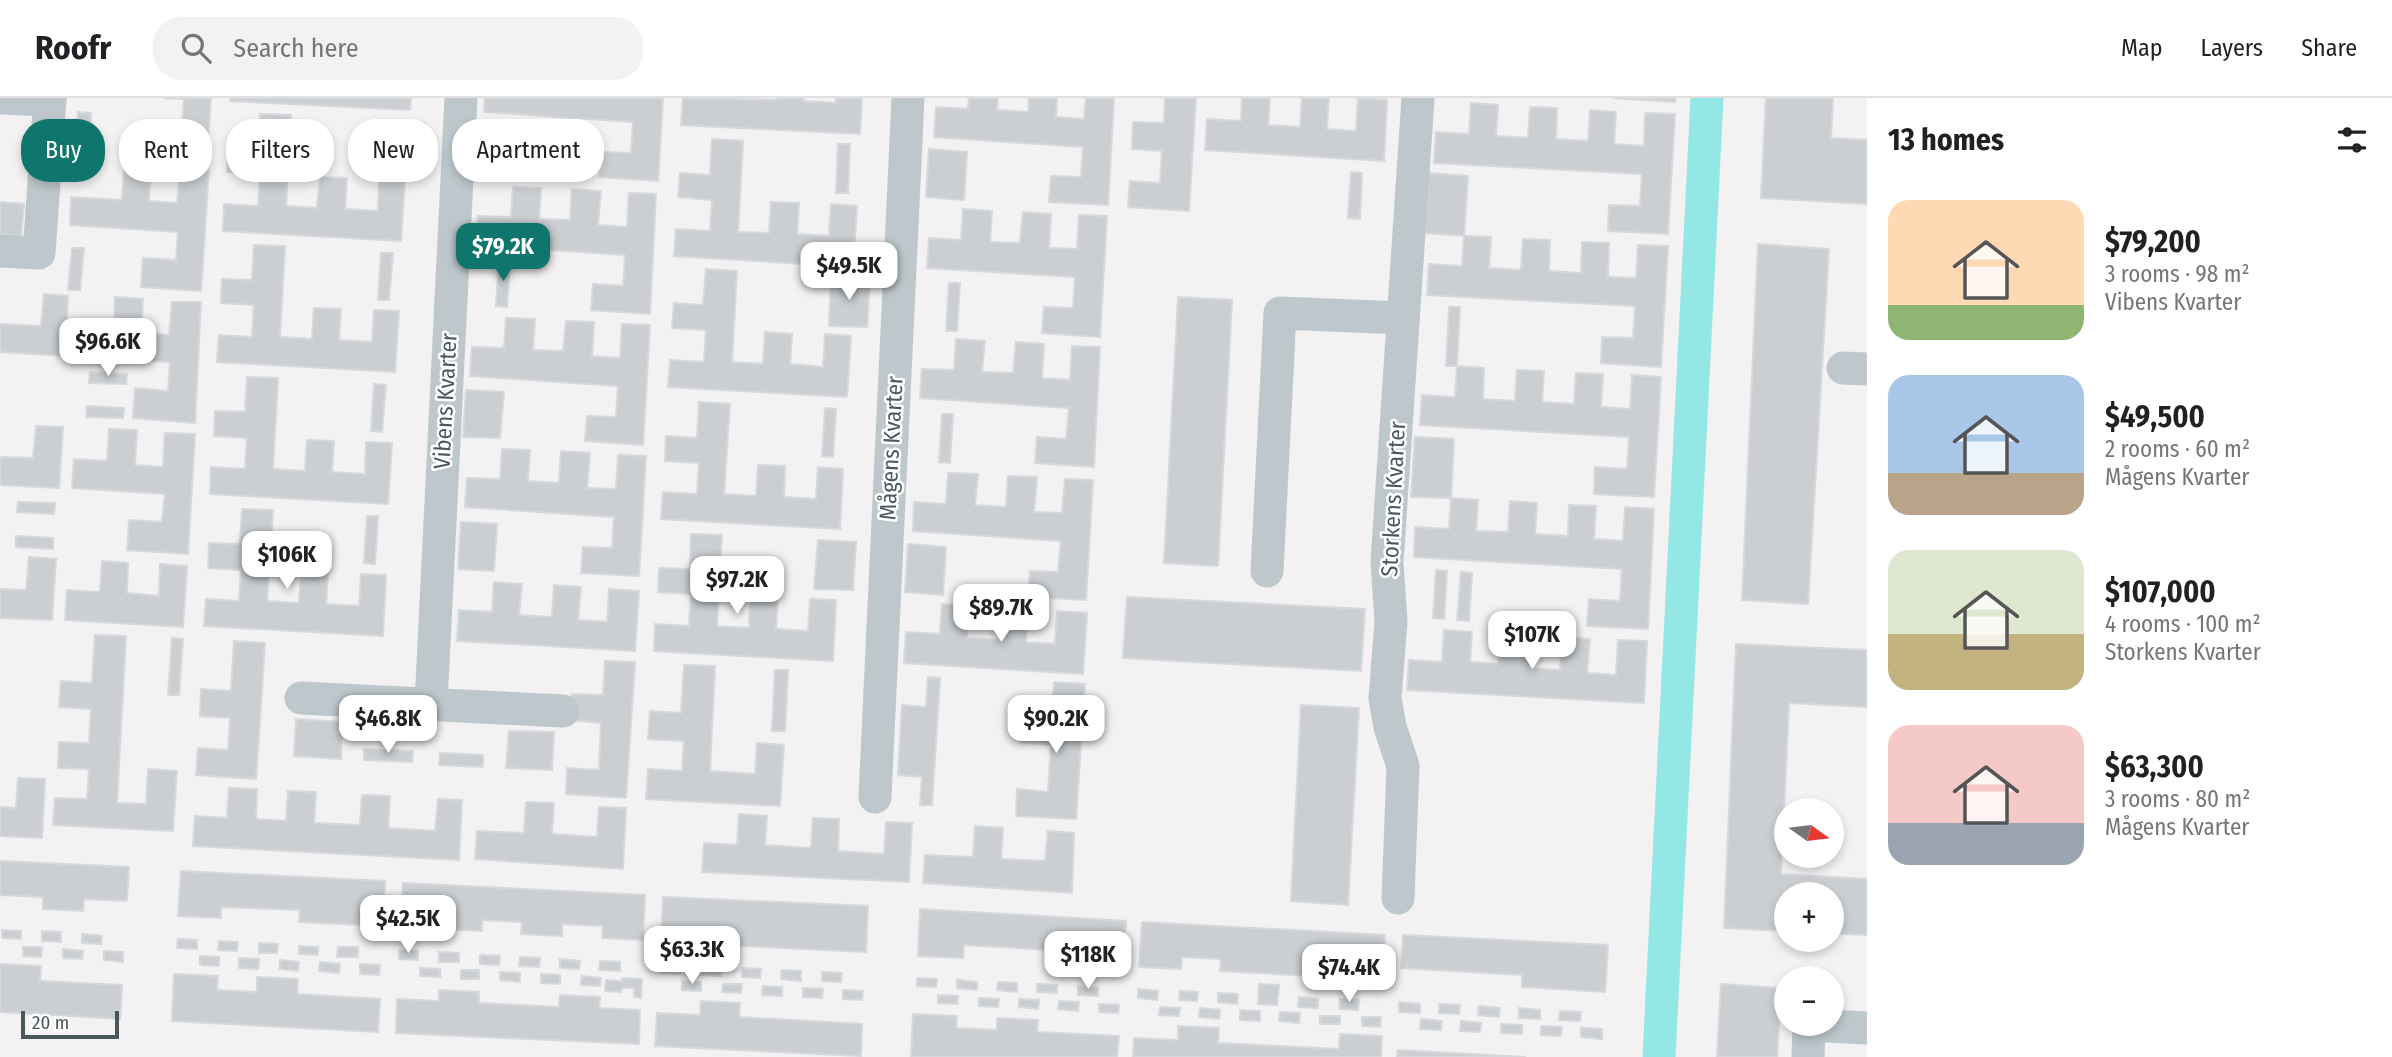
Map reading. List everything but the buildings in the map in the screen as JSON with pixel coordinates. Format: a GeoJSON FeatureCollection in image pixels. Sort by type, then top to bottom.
{"type":"FeatureCollection","features":[{"type":"Feature","properties":{"kind":"street","name":"Vibens Kvarter"},"geometry":{"type":"LineString","coordinates":[[431,704],[461,98]]}},
{"type":"Feature","properties":{"kind":"street","name":"Mågens Kvarter"},"geometry":{"type":"LineString","coordinates":[[875,797],[908,98]]}},
{"type":"Feature","properties":{"kind":"street","name":"Storkens Kvarter"},"geometry":{"type":"LineString","coordinates":[[1398,898],[1403,766],[1390,727],[1385,698],[1391,621],[1387,562],[1418,98]]}},
{"type":"Feature","properties":{"kind":"street"},"geometry":{"type":"LineString","coordinates":[[0,99],[50,99],[39,253],[0,251]]}},
{"type":"Feature","properties":{"kind":"street"},"geometry":{"type":"LineString","coordinates":[[1266,571],[1280,313],[1403,318]]}},
{"type":"Feature","properties":{"kind":"street"},"geometry":{"type":"LineString","coordinates":[[302,698],[563,710]]}},
{"type":"Feature","properties":{"kind":"street"},"geometry":{"type":"LineString","coordinates":[[1808,1057],[1809,1024],[1867,1028]]}},
{"type":"Feature","properties":{"kind":"waterway"},"geometry":{"type":"LineString","coordinates":[[1659,1057],[1707,98]]}}]}
